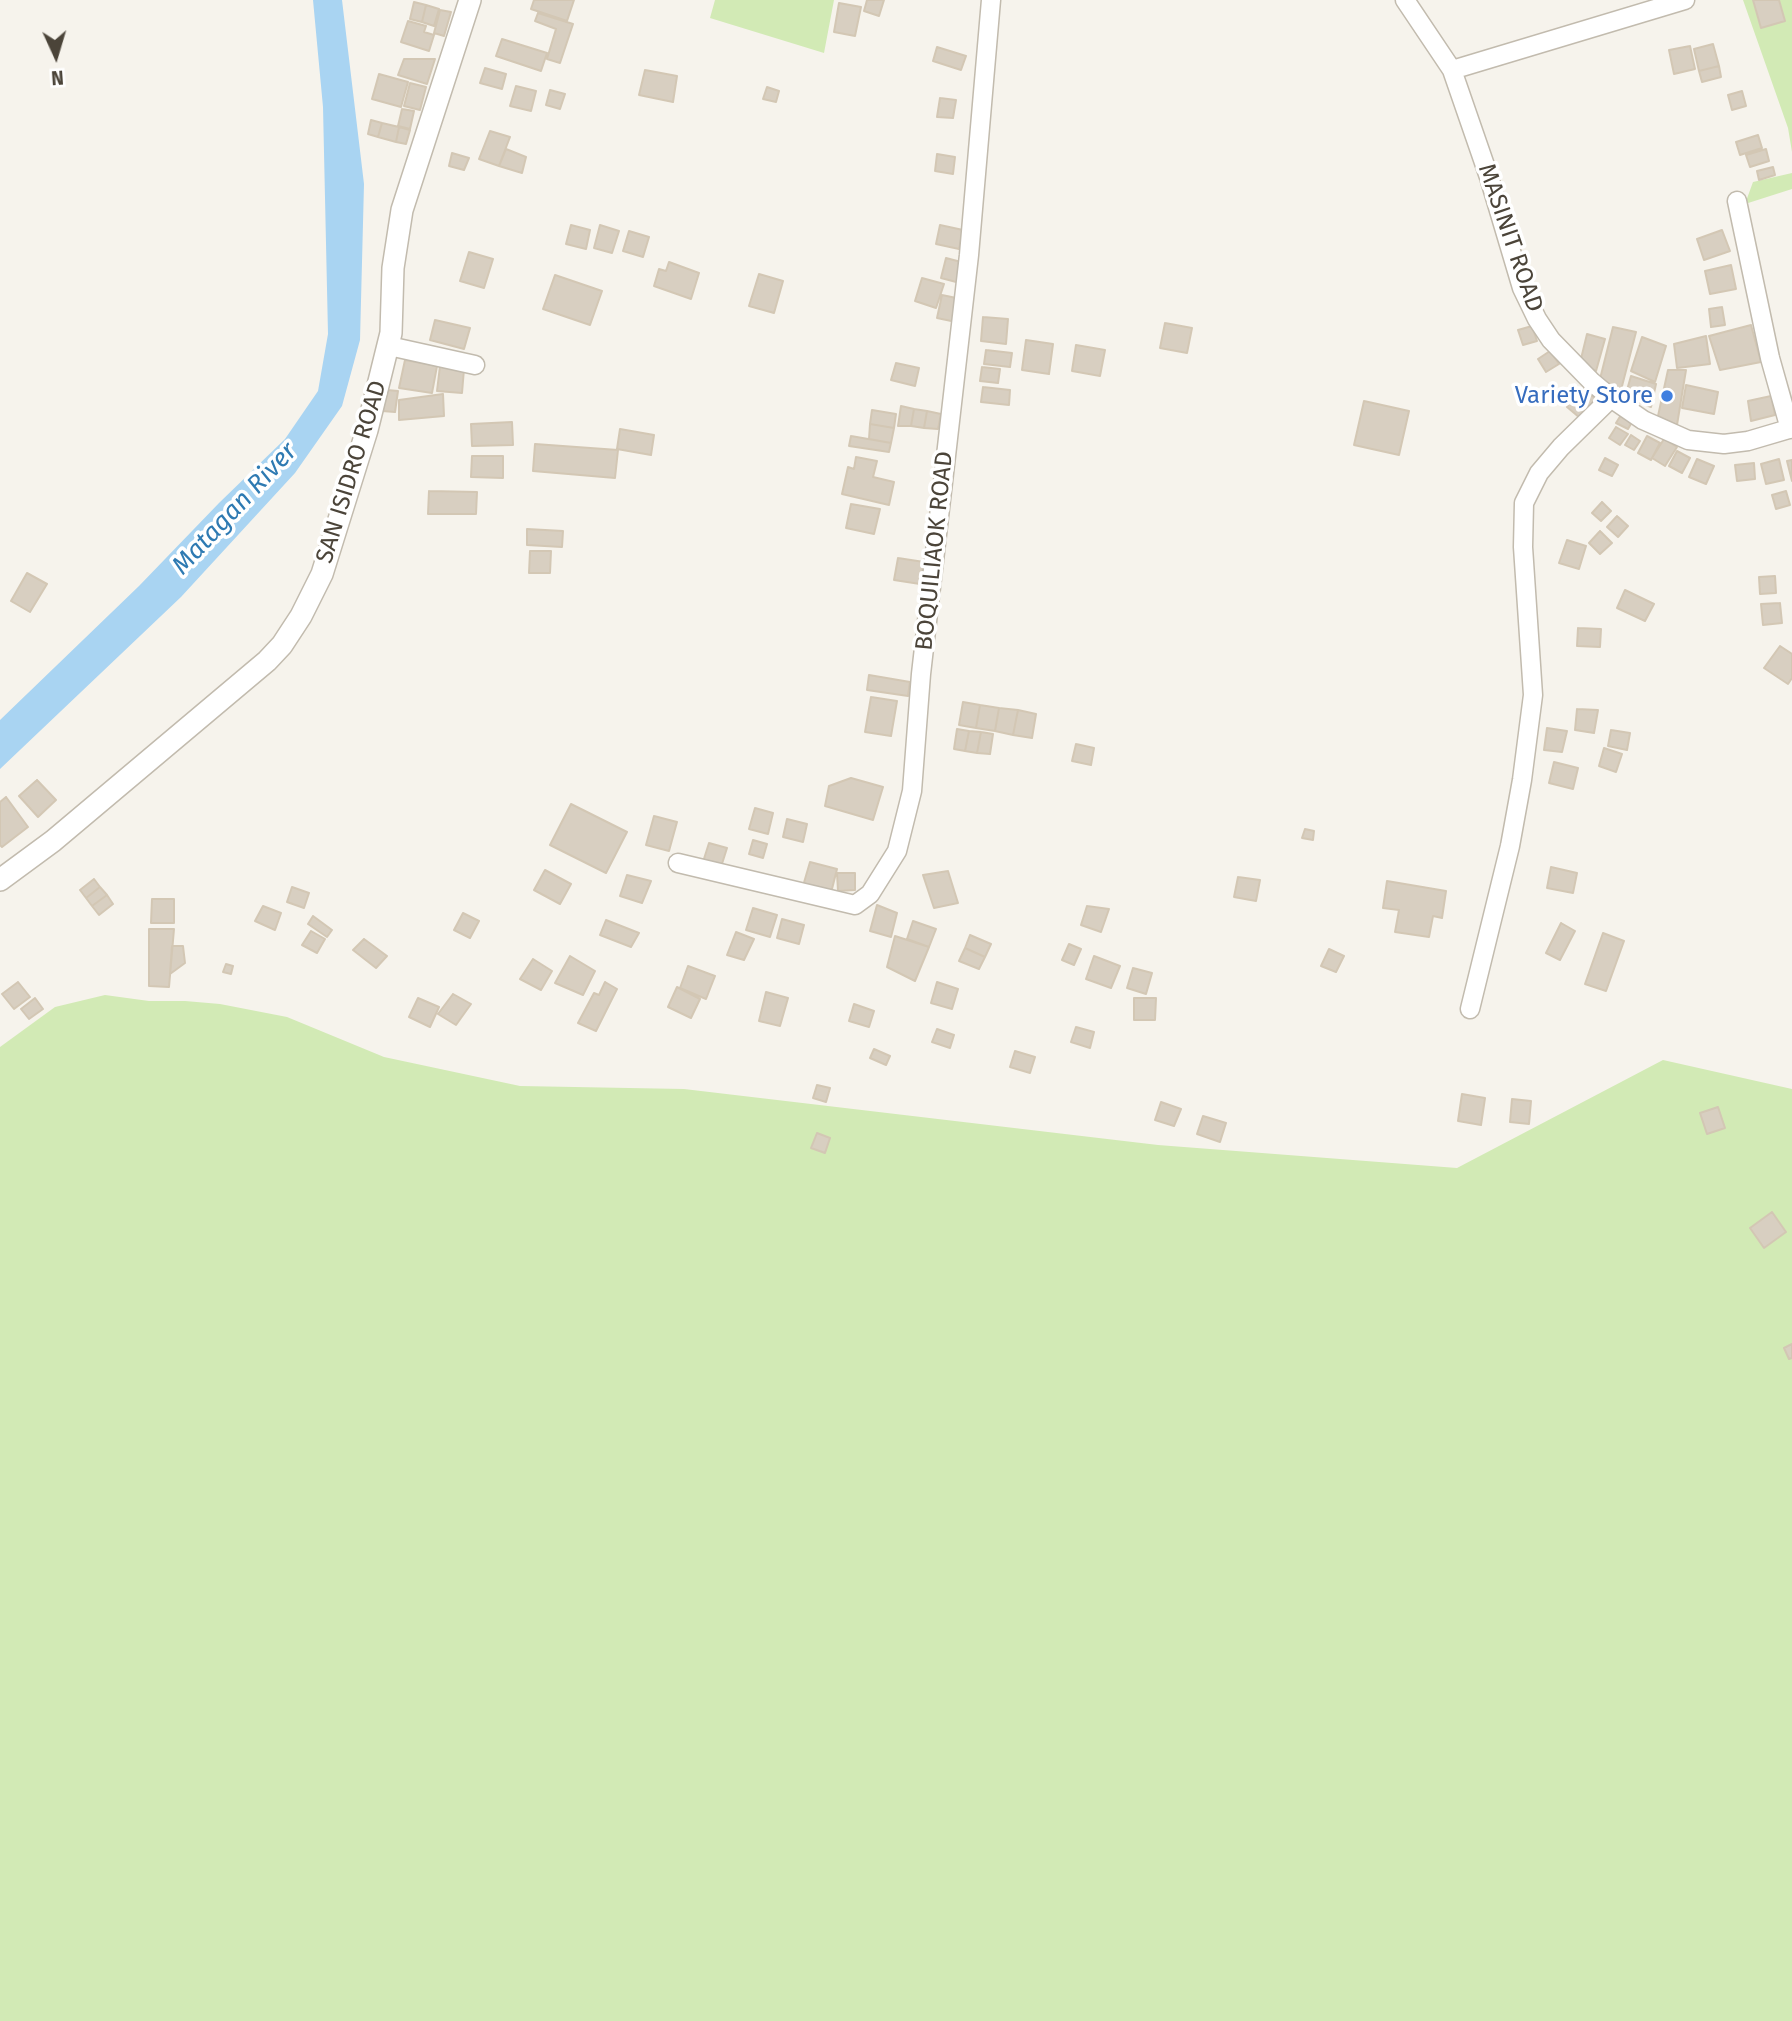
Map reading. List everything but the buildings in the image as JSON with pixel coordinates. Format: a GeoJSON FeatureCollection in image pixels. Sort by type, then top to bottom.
{"type":"FeatureCollection","features":[{"type":"Feature","properties":{"kind":"street","name":"SAN ISIDRO ROAD"},"geometry":{"type":"LineString","coordinates":[[0,880],[53,841],[267,661],[282,645],[301,616],[322,574],[367,430],[389,346],[393,268],[402,210],[470,0]]}},
{"type":"Feature","properties":{"kind":"street","name":"BOQUILIAOK ROAD"},"geometry":{"type":"LineString","coordinates":[[678,863],[855,905],[870,894],[897,851],[912,792],[921,674],[969,255],[991,0]]}},
{"type":"Feature","properties":{"kind":"street","name":"MASINIT ROAD"},"geometry":{"type":"LineString","coordinates":[[1405,0],[1451,70],[1489,177],[1522,288],[1536,319],[1550,340],[1611,398],[1643,420],[1688,440],[1724,443],[1748,441],[1791,429]]}},
{"type":"Feature","properties":{"kind":"street"},"geometry":{"type":"LineString","coordinates":[[1451,70],[1685,0]]}},
{"type":"Feature","properties":{"kind":"street"},"geometry":{"type":"LineString","coordinates":[[1737,201],[1770,358],[1791,429]]}},
{"type":"Feature","properties":{"kind":"street"},"geometry":{"type":"LineString","coordinates":[[389,346],[475,365]]}},
{"type":"Feature","properties":{"kind":"street"},"geometry":{"type":"LineString","coordinates":[[1470,1009],[1510,846],[1533,695],[1523,547],[1524,503],[1539,473],[1561,447],[1611,398]]}},
{"type":"Feature","properties":{"kind":"green space"},"geometry":{"type":"Polygon","coordinates":[[[715,0],[834,0],[824,53],[710,18],[715,0]]]}},
{"type":"Feature","properties":{"kind":"green space"},"geometry":{"type":"Polygon","coordinates":[[[1743,0],[1792,0],[1792,152],[1788,128],[1743,0]]]}},
{"type":"Feature","properties":{"kind":"green space"},"geometry":{"type":"Polygon","coordinates":[[[1792,173],[1792,189],[1745,204],[1753,182],[1792,173]]]}},
{"type":"Feature","properties":{"kind":"green space"},"geometry":{"type":"Polygon","coordinates":[[[105,995],[149,1001],[220,1004],[287,1017],[384,1057],[520,1086],[684,1089],[1158,1145],[1457,1168],[1663,1060],[1792,1089],[1792,2021],[0,2021],[0,1047],[55,1007],[105,995]]]}},
{"type":"Feature","properties":{"kind":"water","name":"Matagan River"},"geometry":{"type":"Polygon","coordinates":[[[313,0],[342,0],[364,184],[360,340],[342,406],[295,473],[181,597],[0,769],[0,720],[139,586],[285,439],[318,391],[328,334],[323,107],[313,0]]]}},
{"type":"Feature","properties":{"kind":"place","name":"Variety Store"},"geometry":{"type":"Point","coordinates":[1667,396]}}]}
